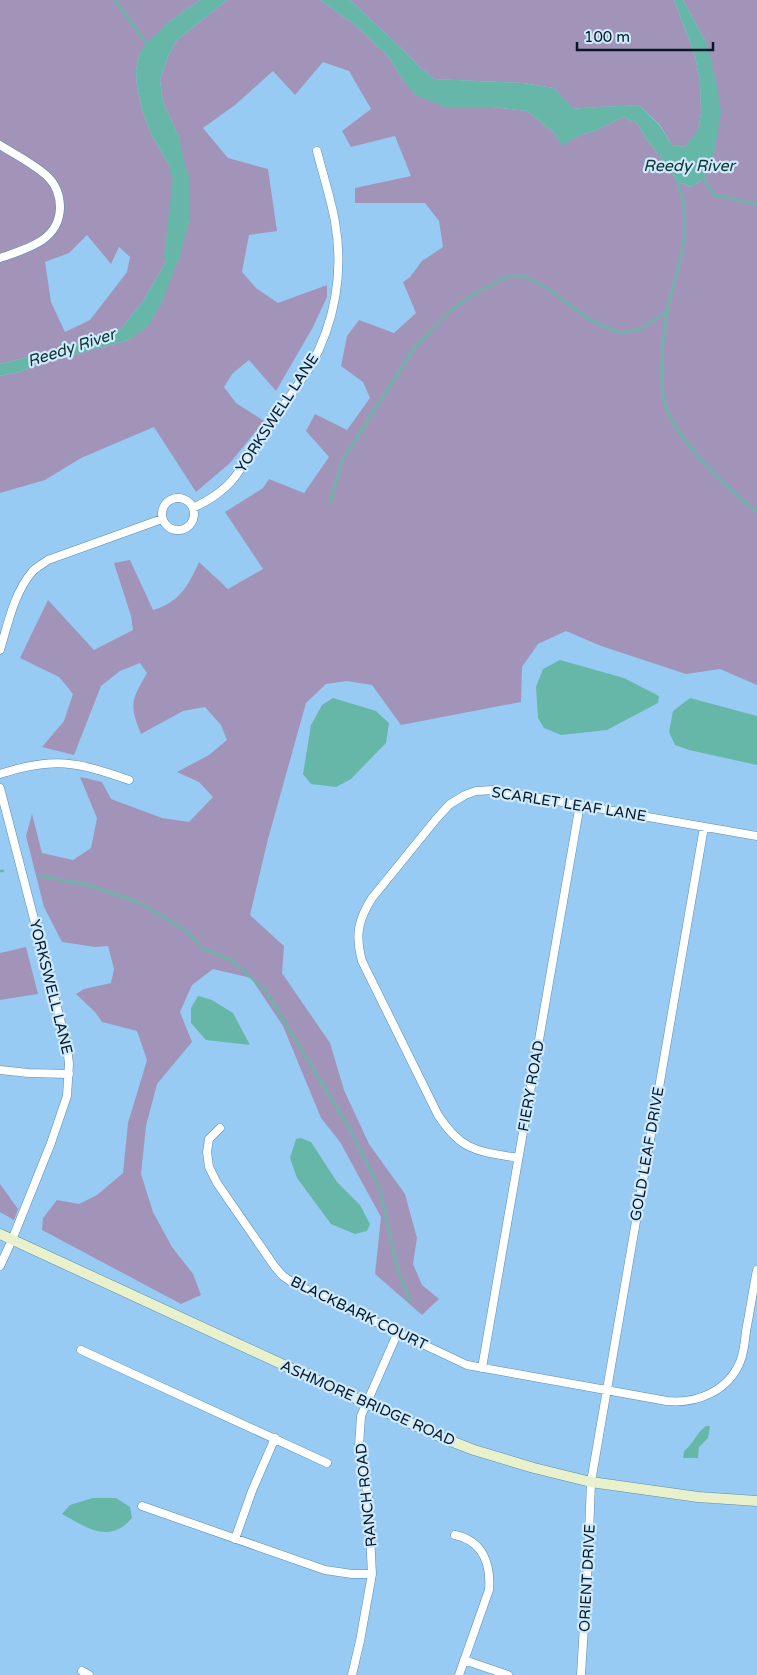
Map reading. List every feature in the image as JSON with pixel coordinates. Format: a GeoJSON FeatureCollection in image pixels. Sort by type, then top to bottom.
{"type":"FeatureCollection","features":[{"type":"Feature","properties":{"kind":"main road","name":"ASHMORE BRIDGE ROAD"},"geometry":{"type":"LineString","coordinates":[[0,1234],[366,1403],[474,1450],[534,1468],[591,1482],[698,1498],[757,1501]]}},
{"type":"Feature","properties":{"kind":"street"},"geometry":{"type":"LineString","coordinates":[[0,145],[46,175],[54,185],[60,204],[58,221],[50,234],[31,247],[0,258]]}},
{"type":"Feature","properties":{"kind":"street","name":"YORKSWELL LANE"},"geometry":{"type":"LineString","coordinates":[[193,508],[212,498],[235,478],[310,367],[318,354],[326,332],[335,304],[338,246],[335,220],[317,151]]}},
{"type":"Feature","properties":{"kind":"street"},"geometry":{"type":"LineString","coordinates":[[182,498],[193,508],[193,520],[182,530],[171,529],[162,519],[163,507],[171,499],[182,498]]}},
{"type":"Feature","properties":{"kind":"street"},"geometry":{"type":"LineString","coordinates":[[0,650],[16,600],[23,584],[34,571],[48,560],[162,519]]}},
{"type":"Feature","properties":{"kind":"street"},"geometry":{"type":"LineString","coordinates":[[0,774],[46,762],[64,762],[93,768],[129,780]]}},
{"type":"Feature","properties":{"kind":"street","name":"YORKSWELL LANE"},"geometry":{"type":"LineString","coordinates":[[0,788],[68,1046],[69,1074],[66,1096],[51,1143],[0,1266]]}},
{"type":"Feature","properties":{"kind":"street","name":"SCARLET LEAF LANE"},"geometry":{"type":"LineString","coordinates":[[518,1158],[478,1151],[468,1147],[446,1127],[434,1106],[362,961],[358,942],[358,929],[364,911],[372,898],[437,818],[456,800],[476,791],[494,790],[757,836]]}},
{"type":"Feature","properties":{"kind":"street","name":"FIERY ROAD"},"geometry":{"type":"LineString","coordinates":[[482,1368],[580,804]]}},
{"type":"Feature","properties":{"kind":"street","name":"GOLD LEAF DRIVE"},"geometry":{"type":"LineString","coordinates":[[591,1482],[704,827]]}},
{"type":"Feature","properties":{"kind":"street"},"geometry":{"type":"LineString","coordinates":[[0,1070],[69,1074]]}},
{"type":"Feature","properties":{"kind":"street","name":"BLACKBARK COURT"},"geometry":{"type":"LineString","coordinates":[[220,1128],[209,1140],[207,1152],[209,1167],[221,1190],[283,1276],[293,1283],[460,1362],[482,1368],[678,1402],[699,1399],[715,1391],[730,1377],[741,1361],[757,1270]]}},
{"type":"Feature","properties":{"kind":"street","name":"RANCH ROAD"},"geometry":{"type":"LineString","coordinates":[[352,1675],[362,1634],[372,1574],[368,1497],[359,1446],[361,1416],[398,1332]]}},
{"type":"Feature","properties":{"kind":"street"},"geometry":{"type":"LineString","coordinates":[[80,1350],[327,1463]]}},
{"type":"Feature","properties":{"kind":"street"},"geometry":{"type":"LineString","coordinates":[[235,1539],[252,1491],[275,1438]]}},
{"type":"Feature","properties":{"kind":"street","name":"ORIENT DRIVE"},"geometry":{"type":"LineString","coordinates":[[581,1675],[591,1482]]}},
{"type":"Feature","properties":{"kind":"street"},"geometry":{"type":"LineString","coordinates":[[142,1506],[325,1570],[352,1574],[372,1574]]}},
{"type":"Feature","properties":{"kind":"street"},"geometry":{"type":"LineString","coordinates":[[455,1535],[466,1538],[479,1550],[488,1566],[490,1575],[489,1590],[459,1675]]}},
{"type":"Feature","properties":{"kind":"street"},"geometry":{"type":"LineString","coordinates":[[464,1660],[508,1675]]}},
{"type":"Feature","properties":{"kind":"shaded area"},"geometry":{"type":"Polygon","coordinates":[[[0,0],[200,0],[170,21],[139,54],[136,70],[142,110],[151,134],[170,167],[179,190],[181,212],[176,234],[163,267],[143,301],[121,329],[99,334],[64,348],[0,364],[0,0]],[[87,235],[69,253],[45,262],[51,302],[65,332],[90,320],[127,272],[130,257],[119,247],[111,264],[87,235]]]}},
{"type":"Feature","properties":{"kind":"shaded area"},"geometry":{"type":"Polygon","coordinates":[[[227,0],[320,0],[355,25],[388,56],[402,79],[445,107],[493,107],[527,111],[553,132],[562,145],[580,135],[595,131],[623,117],[637,123],[677,181],[690,187],[704,179],[708,46],[683,0],[757,0],[757,685],[720,669],[686,674],[601,646],[566,631],[538,644],[522,667],[521,702],[401,725],[372,685],[347,681],[326,684],[306,703],[268,839],[250,915],[284,946],[282,973],[330,1043],[344,1090],[369,1144],[405,1194],[417,1238],[413,1264],[422,1285],[439,1299],[422,1315],[375,1274],[381,1217],[340,1142],[321,1118],[283,1026],[251,978],[213,969],[192,985],[180,1012],[192,1042],[157,1084],[146,1126],[141,1174],[153,1212],[172,1247],[193,1274],[201,1295],[181,1304],[42,1230],[43,1218],[57,1200],[79,1204],[97,1195],[123,1173],[128,1123],[147,1060],[137,1031],[102,1022],[95,1012],[76,994],[84,989],[111,983],[114,969],[108,946],[95,947],[62,942],[44,907],[26,836],[32,814],[42,853],[73,860],[91,848],[97,818],[80,777],[102,782],[111,799],[162,818],[189,822],[213,797],[199,782],[177,772],[209,755],[227,740],[221,725],[205,707],[183,711],[141,734],[133,709],[135,697],[147,673],[140,663],[120,671],[101,686],[74,755],[42,747],[64,721],[73,694],[59,677],[20,658],[48,600],[94,650],[133,630],[131,616],[114,563],[130,560],[153,610],[177,598],[187,586],[199,562],[228,589],[263,569],[225,512],[263,488],[269,479],[304,493],[329,457],[306,431],[315,414],[347,430],[370,398],[363,382],[341,366],[347,336],[359,320],[394,333],[416,313],[403,282],[410,277],[422,261],[443,247],[439,221],[425,203],[355,203],[355,188],[411,176],[395,136],[351,147],[342,131],[371,109],[349,71],[323,62],[295,95],[273,71],[235,105],[203,128],[228,158],[268,169],[277,231],[249,235],[242,272],[256,288],[278,303],[327,285],[327,297],[313,327],[276,391],[249,360],[233,373],[224,387],[236,403],[264,421],[230,463],[196,492],[154,427],[81,458],[45,480],[0,493],[0,376],[20,372],[43,363],[129,340],[189,223],[179,137],[163,102],[160,80],[169,54],[177,40],[227,0]]]}},
{"type":"Feature","properties":{"kind":"shaded area"},"geometry":{"type":"Polygon","coordinates":[[[350,0],[674,0],[695,56],[700,82],[701,113],[698,131],[685,147],[672,145],[660,125],[639,105],[573,109],[554,88],[523,83],[434,79],[350,0]]]}},
{"type":"Feature","properties":{"kind":"shaded area"},"geometry":{"type":"Polygon","coordinates":[[[26,947],[38,994],[0,1000],[0,953],[26,947]]]}},
{"type":"Feature","properties":{"kind":"shaded area"},"geometry":{"type":"Polygon","coordinates":[[[0,1184],[18,1209],[14,1220],[0,1212],[0,1184]]]}},
{"type":"Feature","properties":{"kind":"water","name":"Reedy River"},"geometry":{"type":"Polygon","coordinates":[[[200,0],[227,0],[177,40],[169,54],[160,80],[163,102],[179,137],[189,184],[189,222],[180,254],[162,302],[149,325],[129,340],[43,363],[20,372],[0,376],[0,364],[64,348],[99,334],[121,329],[143,301],[163,267],[176,234],[181,212],[179,190],[170,167],[151,134],[142,110],[136,70],[139,54],[146,43],[170,21],[200,0]]]}},
{"type":"Feature","properties":{"kind":"water","name":"Reedy River"},"geometry":{"type":"Polygon","coordinates":[[[320,0],[350,0],[434,79],[523,83],[554,88],[574,109],[639,105],[660,126],[672,145],[685,147],[698,130],[701,113],[700,82],[695,56],[674,0],[683,0],[708,46],[721,112],[714,154],[704,179],[690,187],[677,181],[637,123],[623,117],[595,131],[580,135],[562,146],[553,132],[527,111],[493,107],[445,107],[415,95],[402,79],[388,56],[355,25],[320,0]]]}},
{"type":"Feature","properties":{"kind":"water"},"geometry":{"type":"Polygon","coordinates":[[[560,660],[624,678],[659,696],[658,703],[607,730],[561,735],[544,728],[538,718],[536,687],[543,669],[560,660]]]}},
{"type":"Feature","properties":{"kind":"water"},"geometry":{"type":"Polygon","coordinates":[[[333,698],[376,711],[389,723],[386,743],[351,779],[336,787],[311,784],[303,774],[311,725],[322,705],[333,698]]]}},
{"type":"Feature","properties":{"kind":"water"},"geometry":{"type":"Polygon","coordinates":[[[690,698],[757,716],[757,765],[689,750],[675,745],[669,732],[673,711],[690,698]]]}},
{"type":"Feature","properties":{"kind":"water"},"geometry":{"type":"Polygon","coordinates":[[[198,996],[212,1000],[233,1013],[250,1045],[206,1040],[191,1023],[191,1008],[198,996]]]}},
{"type":"Feature","properties":{"kind":"water"},"geometry":{"type":"Polygon","coordinates":[[[301,1138],[311,1142],[337,1182],[360,1205],[370,1224],[367,1231],[355,1234],[331,1224],[297,1178],[290,1158],[296,1139],[301,1138]]]}},
{"type":"Feature","properties":{"kind":"water"},"geometry":{"type":"Polygon","coordinates":[[[706,1426],[710,1426],[708,1438],[699,1447],[698,1458],[683,1458],[684,1451],[706,1426]]]}},
{"type":"Feature","properties":{"kind":"water"},"geometry":{"type":"Polygon","coordinates":[[[93,1498],[116,1498],[130,1507],[132,1518],[115,1531],[106,1532],[89,1528],[62,1514],[70,1505],[93,1498]]]}},
{"type":"Feature","properties":{"kind":"waterway"},"geometry":{"type":"LineString","coordinates":[[115,0],[148,46]]}},
{"type":"Feature","properties":{"kind":"waterway","name":"Reedy River"},"geometry":{"type":"LineString","coordinates":[[172,257],[181,177],[178,171]]}},
{"type":"Feature","properties":{"kind":"waterway"},"geometry":{"type":"LineString","coordinates":[[702,176],[714,195],[757,204]]}},
{"type":"Feature","properties":{"kind":"waterway"},"geometry":{"type":"LineString","coordinates":[[677,178],[683,200],[685,221],[683,248],[665,322],[662,386],[666,407],[681,435],[705,464],[732,491],[757,511]]}},
{"type":"Feature","properties":{"kind":"waterway"},"geometry":{"type":"LineString","coordinates":[[330,503],[342,461],[415,347],[450,311],[474,294],[507,277],[524,276],[547,288],[590,320],[620,333],[640,329],[668,311]]}},
{"type":"Feature","properties":{"kind":"waterway"},"geometry":{"type":"LineString","coordinates":[[39,876],[85,884],[140,903],[185,930],[203,949],[230,959],[266,991],[351,1131],[380,1190],[398,1271],[410,1301]]}}]}
